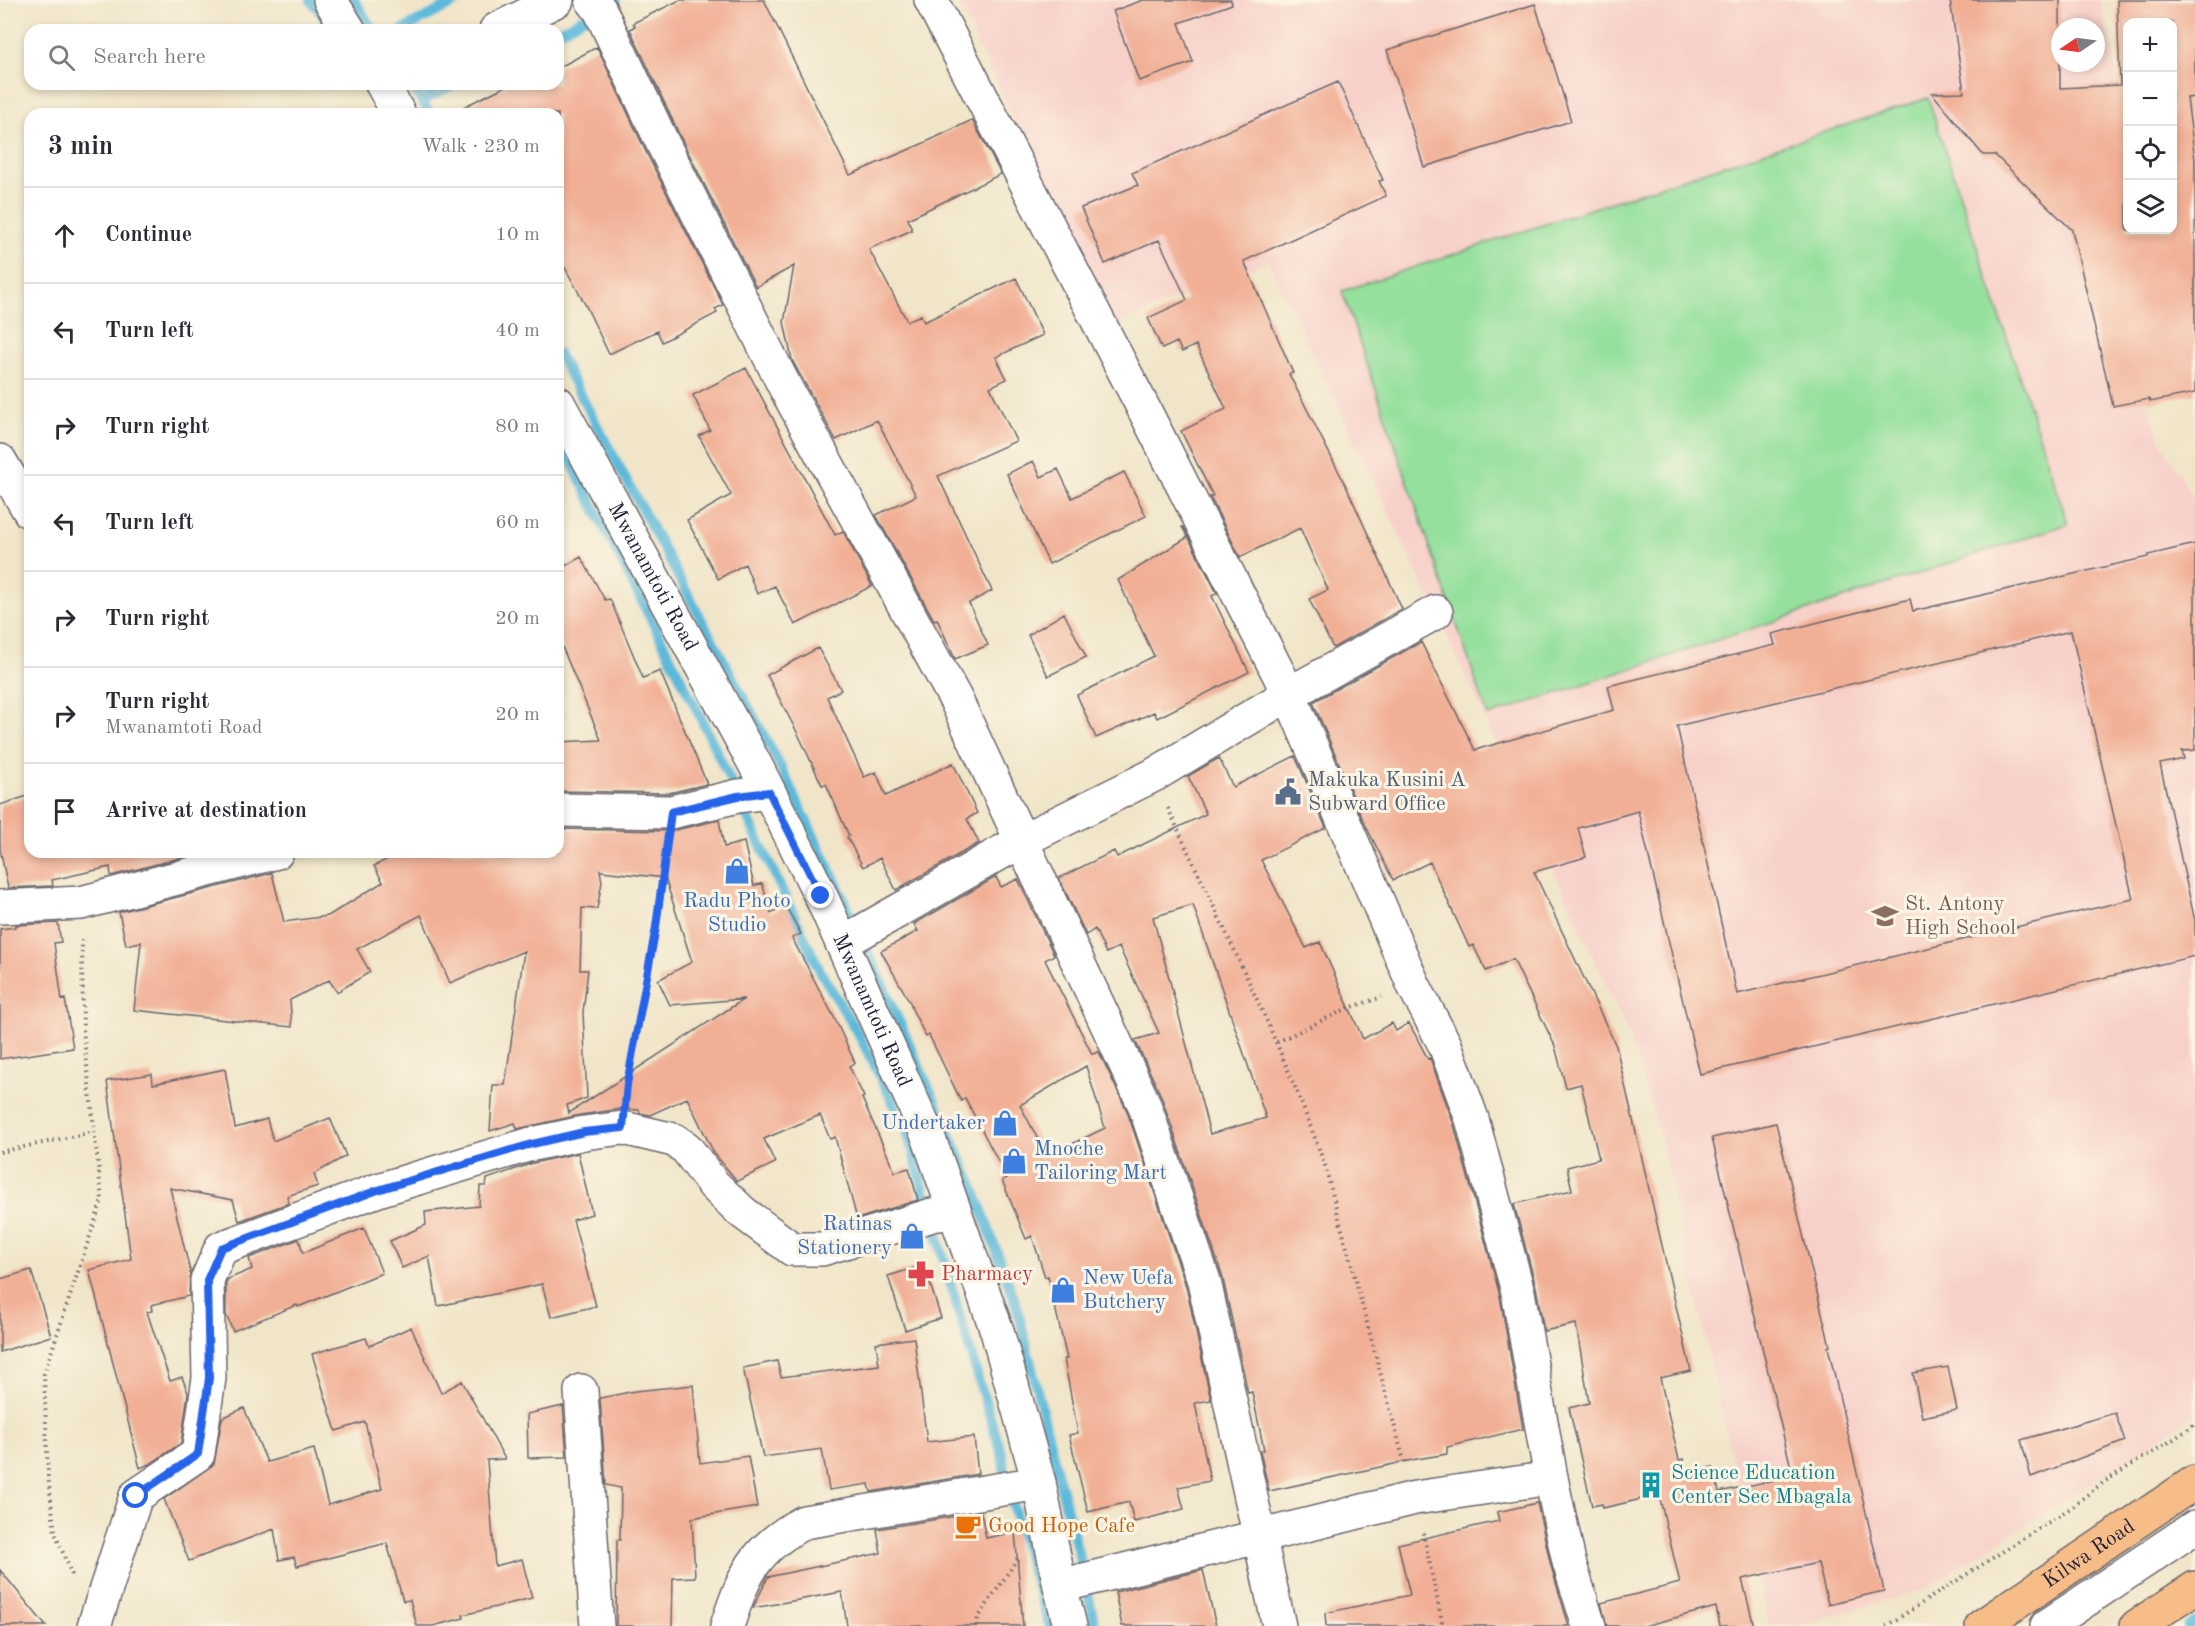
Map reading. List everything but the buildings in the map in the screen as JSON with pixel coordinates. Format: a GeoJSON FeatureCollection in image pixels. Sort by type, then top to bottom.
{"type":"FeatureCollection","features":[{"type":"Feature","properties":{"kind":"highway","name":"Kilwa Road"},"geometry":{"type":"LineString","coordinates":[[1982,1626],[2195,1482]]}},
{"type":"Feature","properties":{"kind":"highway"},"geometry":{"type":"LineString","coordinates":[[2137,1626],[2195,1588]]}},
{"type":"Feature","properties":{"kind":"street"},"geometry":{"type":"LineString","coordinates":[[330,0],[345,24]]}},
{"type":"Feature","properties":{"kind":"street"},"geometry":{"type":"LineString","coordinates":[[508,24],[556,0]]}},
{"type":"Feature","properties":{"kind":"street"},"geometry":{"type":"LineString","coordinates":[[592,0],[600,10],[663,144],[785,387],[956,699],[1144,1104],[1204,1281],[1279,1626]]}},
{"type":"Feature","properties":{"kind":"street"},"geometry":{"type":"LineString","coordinates":[[931,0],[1289,694],[1414,986],[1445,1045],[1472,1119],[1518,1292],[1551,1478],[1569,1562],[1589,1626]]}},
{"type":"Feature","properties":{"kind":"street","name":"Mwanamtoti Road"},"geometry":{"type":"LineString","coordinates":[[564,414],[769,792],[842,944],[928,1136],[997,1331],[1040,1483],[1070,1626]]}},
{"type":"Feature","properties":{"kind":"street"},"geometry":{"type":"LineString","coordinates":[[0,461],[24,502]]}},
{"type":"Feature","properties":{"kind":"street"},"geometry":{"type":"LineString","coordinates":[[842,944],[1021,841],[1154,775],[1289,694],[1436,612]]}},
{"type":"Feature","properties":{"kind":"street"},"geometry":{"type":"LineString","coordinates":[[564,810],[671,812],[738,796],[769,792]]}},
{"type":"Feature","properties":{"kind":"street"},"geometry":{"type":"LineString","coordinates":[[0,907],[81,903],[254,858]]}},
{"type":"Feature","properties":{"kind":"street"},"geometry":{"type":"LineString","coordinates":[[94,1626],[136,1496],[198,1454],[209,1378],[207,1280],[221,1248],[378,1190],[528,1145],[584,1132],[623,1128],[674,1140],[686,1148],[714,1185],[742,1212],[792,1249],[822,1249],[932,1215],[954,1212]]}},
{"type":"Feature","properties":{"kind":"street"},"geometry":{"type":"LineString","coordinates":[[580,1391],[597,1626]]}},
{"type":"Feature","properties":{"kind":"street"},"geometry":{"type":"LineString","coordinates":[[1060,1586],[1415,1498],[1551,1478]]}},
{"type":"Feature","properties":{"kind":"street"},"geometry":{"type":"LineString","coordinates":[[727,1626],[742,1580],[760,1554],[804,1522],[1040,1483]]}},
{"type":"Feature","properties":{"kind":"street"},"geometry":{"type":"LineString","coordinates":[[2047,1626],[2195,1527]]}},
{"type":"Feature","properties":{"kind":"path"},"geometry":{"type":"LineString","coordinates":[[1154,775],[1277,1042],[1325,1166],[1415,1498],[1443,1626]]}},
{"type":"Feature","properties":{"kind":"path"},"geometry":{"type":"LineString","coordinates":[[623,1128],[627,1084],[656,927],[671,812]]}},
{"type":"Feature","properties":{"kind":"path"},"geometry":{"type":"LineString","coordinates":[[76,1585],[55,1533],[48,1476],[44,1374],[102,1200],[82,1030],[81,903]]}},
{"type":"Feature","properties":{"kind":"path"},"geometry":{"type":"LineString","coordinates":[[1277,1042],[1346,1009],[1414,986]]}},
{"type":"Feature","properties":{"kind":"path"},"geometry":{"type":"LineString","coordinates":[[0,1152],[94,1132]]}},
{"type":"Feature","properties":{"kind":"path"},"geometry":{"type":"LineString","coordinates":[[1886,1626],[2074,1506],[2087,1494],[2172,1442],[2195,1424]]}},
{"type":"Feature","properties":{"kind":"path"},"geometry":{"type":"LineString","coordinates":[[976,1626],[978,1618],[1006,1575],[1048,1523]]}},
{"type":"Feature","properties":{"kind":"shaded area","name":"St. Antony High School"},"geometry":{"type":"Polygon","coordinates":[[[957,0],[2100,0],[2104,18],[2051,18],[2051,72],[2105,72],[2105,21],[2123,96],[2123,234],[2155,234],[2184,360],[2138,374],[2161,443],[2195,500],[2195,1414],[1925,1589],[1798,1626],[1769,1626],[1659,1131],[1630,1037],[1436,612],[1268,261],[1112,326],[957,0]]]}},
{"type":"Feature","properties":{"kind":"green space"},"geometry":{"type":"Polygon","coordinates":[[[1928,98],[2068,524],[1488,716],[1342,291],[1928,98]]]}},
{"type":"Feature","properties":{"kind":"waterway"},"geometry":{"type":"LineString","coordinates":[[311,0],[322,15]]}},
{"type":"Feature","properties":{"kind":"waterway"},"geometry":{"type":"LineString","coordinates":[[354,0],[369,24]]}},
{"type":"Feature","properties":{"kind":"waterway"},"geometry":{"type":"LineString","coordinates":[[413,24],[459,0]]}},
{"type":"Feature","properties":{"kind":"waterway"},"geometry":{"type":"LineString","coordinates":[[564,29],[616,0]]}},
{"type":"Feature","properties":{"kind":"waterway"},"geometry":{"type":"LineString","coordinates":[[415,90],[426,108]]}},
{"type":"Feature","properties":{"kind":"waterway"},"geometry":{"type":"LineString","coordinates":[[422,101],[443,90]]}},
{"type":"Feature","properties":{"kind":"waterway"},"geometry":{"type":"LineString","coordinates":[[564,364],[777,760],[839,888],[973,1186],[1017,1307],[1095,1626]]}},
{"type":"Feature","properties":{"kind":"waterway"},"geometry":{"type":"LineString","coordinates":[[564,448],[698,712],[820,971],[861,1039],[906,1128],[1002,1454],[1006,1480],[1025,1549],[1050,1626]]}},
{"type":"Feature","properties":{"kind":"waterway"},"geometry":{"type":"LineString","coordinates":[[2188,1626],[2195,1621]]}},
{"type":"Feature","properties":{"kind":"place","name":"Makuka Kusini A Subward Office"},"geometry":{"type":"Point","coordinates":[1288,792]}},
{"type":"Feature","properties":{"kind":"place","name":"Radu Photo Studio"},"geometry":{"type":"Point","coordinates":[737,871]}},
{"type":"Feature","properties":{"kind":"place","name":"St. Antony High School"},"geometry":{"type":"Point","coordinates":[1885,916]}},
{"type":"Feature","properties":{"kind":"place","name":"Undertaker"},"geometry":{"type":"Point","coordinates":[1005,1123]}},
{"type":"Feature","properties":{"kind":"place","name":"Mnoche Tailoring Mart"},"geometry":{"type":"Point","coordinates":[1014,1161]}},
{"type":"Feature","properties":{"kind":"place","name":"Ratinas Stationery"},"geometry":{"type":"Point","coordinates":[912,1236]}},
{"type":"Feature","properties":{"kind":"place","name":"Pharmacy"},"geometry":{"type":"Point","coordinates":[921,1274]}},
{"type":"Feature","properties":{"kind":"place","name":"New Uefa Butchery"},"geometry":{"type":"Point","coordinates":[1063,1290]}},
{"type":"Feature","properties":{"kind":"place","name":"Science Education Center Sec Mbagala"},"geometry":{"type":"Point","coordinates":[1651,1485]}},
{"type":"Feature","properties":{"kind":"place","name":"Good Hope Cafe"},"geometry":{"type":"Point","coordinates":[968,1526]}},
{"type":"Feature","properties":{"kind":"route"},"geometry":{"type":"LineString","coordinates":[[136,1496],[198,1454],[209,1378],[207,1280],[221,1248],[378,1190],[528,1145],[584,1132],[623,1128],[627,1084],[656,927],[671,812],[738,796],[769,792],[821,896]]}}]}
